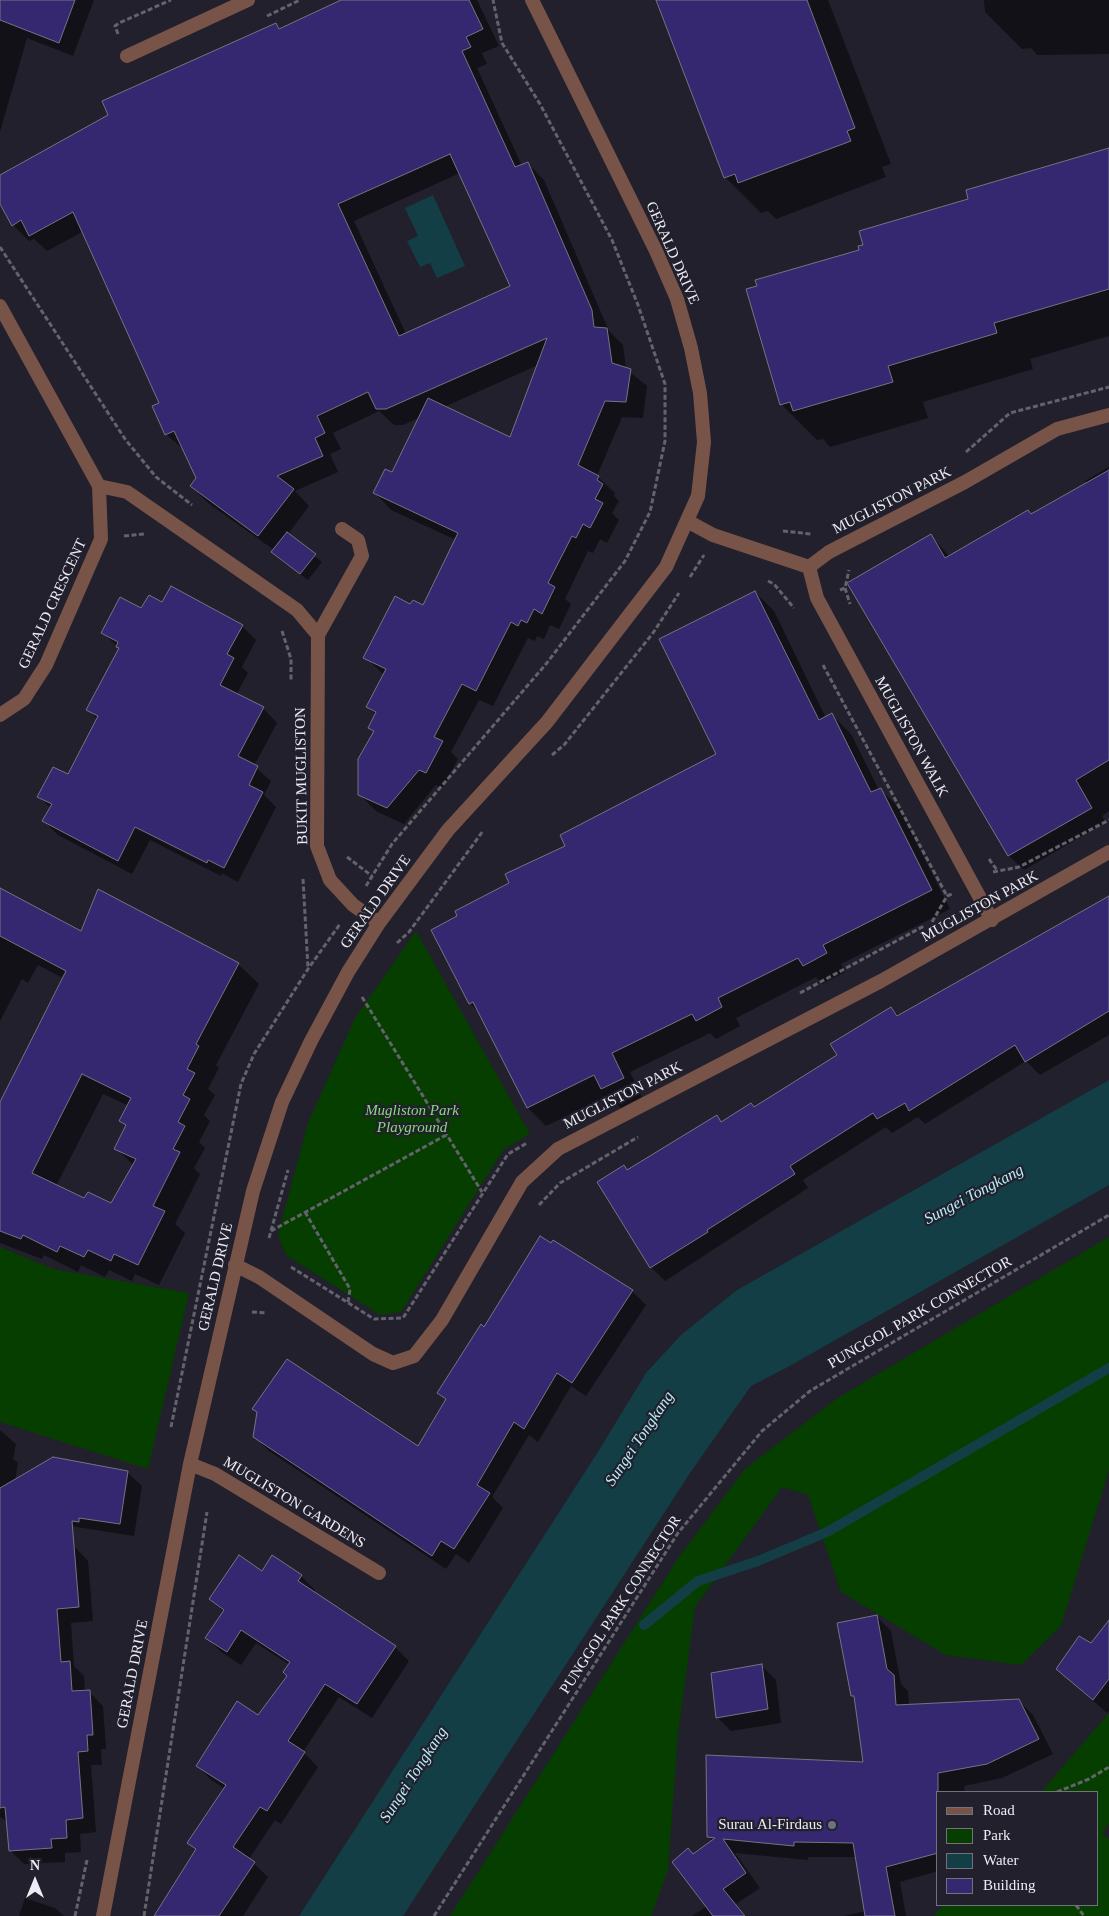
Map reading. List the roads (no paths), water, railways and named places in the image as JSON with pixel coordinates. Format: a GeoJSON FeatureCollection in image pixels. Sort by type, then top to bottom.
{"type":"FeatureCollection","features":[{"type":"Feature","properties":{"kind":"street"},"geometry":{"type":"LineString","coordinates":[[127,56],[248,0]]}},
{"type":"Feature","properties":{"kind":"street","name":"GERALD DRIVE"},"geometry":{"type":"LineString","coordinates":[[103,1916],[190,1464],[253,1191],[282,1102],[311,1041],[348,972],[379,922],[448,830],[547,722],[666,567],[689,522],[698,496],[702,471],[703,420],[691,348],[677,299],[656,251],[532,0]]}},
{"type":"Feature","properties":{"kind":"street","name":"GERALD CRESCENT"},"geometry":{"type":"LineString","coordinates":[[0,306],[99,486],[101,539],[46,665],[24,699],[0,715]]}},
{"type":"Feature","properties":{"kind":"street","name":"MUGLISTON PARK"},"geometry":{"type":"LineString","coordinates":[[809,567],[829,552],[964,482],[1057,429],[1109,415]]}},
{"type":"Feature","properties":{"kind":"street"},"geometry":{"type":"LineString","coordinates":[[99,486],[127,492],[296,610],[318,635]]}},
{"type":"Feature","properties":{"kind":"street"},"geometry":{"type":"LineString","coordinates":[[689,522],[713,535],[809,567]]}},
{"type":"Feature","properties":{"kind":"street","name":"BUKIT MUGLISTON"},"geometry":{"type":"LineString","coordinates":[[342,529],[358,540],[362,556],[318,635],[317,846],[330,880],[353,905],[379,922]]}},
{"type":"Feature","properties":{"kind":"street","name":"MUGLISTON WALK"},"geometry":{"type":"LineString","coordinates":[[809,567],[817,598],[992,920]]}},
{"type":"Feature","properties":{"kind":"street","name":"MUGLISTON PARK"},"geometry":{"type":"LineString","coordinates":[[235,1265],[259,1278],[373,1354],[393,1363],[414,1356],[442,1320],[522,1182],[558,1148],[872,985],[992,920],[1109,852]]}},
{"type":"Feature","properties":{"kind":"street","name":"MUGLISTON GARDENS"},"geometry":{"type":"LineString","coordinates":[[190,1464],[215,1474],[379,1573]]}},
{"type":"Feature","properties":{"kind":"water"},"geometry":{"type":"Polygon","coordinates":[[[433,195],[465,266],[437,278],[430,263],[420,267],[407,241],[418,236],[405,208],[433,195]]]}},
{"type":"Feature","properties":{"kind":"water","name":"Sungei Tongkang"},"geometry":{"type":"Polygon","coordinates":[[[1109,1080],[1109,1185],[751,1386],[690,1473],[403,1916],[299,1916],[596,1455],[646,1373],[681,1335],[737,1290],[1109,1080]]]}},
{"type":"Feature","properties":{"kind":"waterway"},"geometry":{"type":"LineString","coordinates":[[644,1625],[698,1581],[758,1561],[827,1532],[1109,1368]]}},
{"type":"Feature","properties":{"kind":"place","name":"Surau Al-Firdaus"},"geometry":{"type":"Point","coordinates":[832,1825]}},
{"type":"Feature","properties":{"kind":"park label","name":"Mugliston Park Playground"},"geometry":{"type":"Point","coordinates":[412,1120]}}]}
